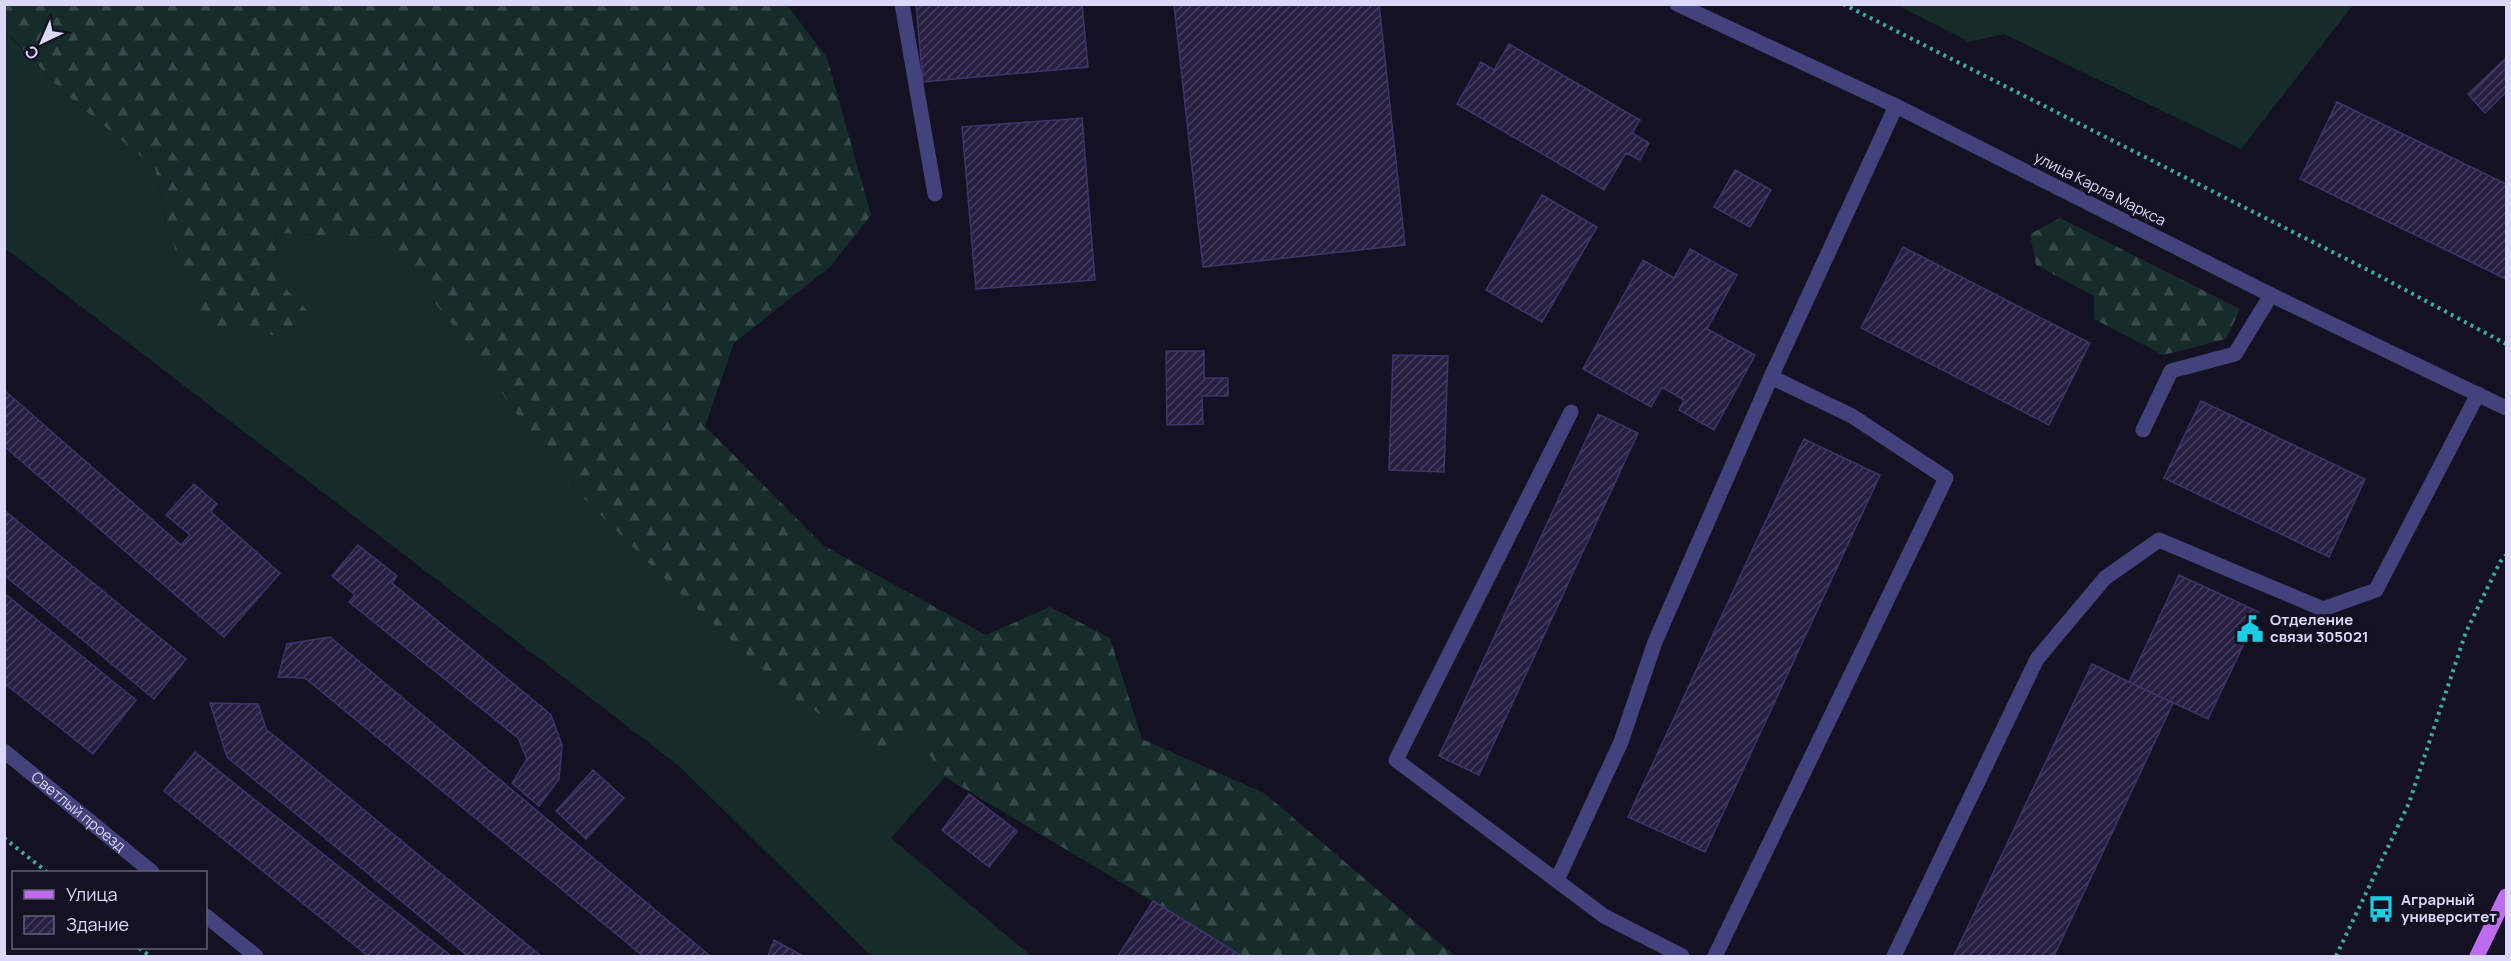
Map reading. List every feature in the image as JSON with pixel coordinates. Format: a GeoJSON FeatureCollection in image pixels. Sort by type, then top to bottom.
{"type":"FeatureCollection","features":[{"type":"Feature","properties":{"kind":"main road"},"geometry":{"type":"LineString","coordinates":[[2478,957],[2506,896]]}},
{"type":"Feature","properties":{"kind":"street"},"geometry":{"type":"LineString","coordinates":[[902,4],[935,194]]}},
{"type":"Feature","properties":{"kind":"street","name":"улица Карла Маркса"},"geometry":{"type":"LineString","coordinates":[[1677,4],[1896,106],[2271,295],[2506,408]]}},
{"type":"Feature","properties":{"kind":"street"},"geometry":{"type":"LineString","coordinates":[[1557,880],[1621,742],[1656,642],[1771,377],[1896,106]]}},
{"type":"Feature","properties":{"kind":"street"},"geometry":{"type":"LineString","coordinates":[[2143,430],[2171,372],[2235,354],[2271,295]]}},
{"type":"Feature","properties":{"kind":"street"},"geometry":{"type":"LineString","coordinates":[[1715,957],[1946,478],[1852,416],[1771,377]]}},
{"type":"Feature","properties":{"kind":"street"},"geometry":{"type":"LineString","coordinates":[[1894,957],[2037,659],[2105,578],[2159,540],[2323,609],[2376,590],[2478,394]]}},
{"type":"Feature","properties":{"kind":"street"},"geometry":{"type":"LineString","coordinates":[[1571,412],[1396,760],[1605,916],[1682,957]]}},
{"type":"Feature","properties":{"kind":"street","name":"Светлый проезд"},"geometry":{"type":"LineString","coordinates":[[4,751],[150,871]]}},
{"type":"Feature","properties":{"kind":"street"},"geometry":{"type":"LineString","coordinates":[[207,917],[256,957]]}},
{"type":"Feature","properties":{"kind":"path"},"geometry":{"type":"LineString","coordinates":[[1843,4],[2370,271],[2506,344]]}},
{"type":"Feature","properties":{"kind":"path"},"geometry":{"type":"LineString","coordinates":[[2336,957],[2409,803],[2466,632],[2500,562],[2506,555]]}},
{"type":"Feature","properties":{"kind":"path"},"geometry":{"type":"LineString","coordinates":[[4,838],[45,871]]}},
{"type":"Feature","properties":{"kind":"green space"},"geometry":{"type":"Polygon","coordinates":[[[5,4],[787,5],[827,58],[871,215],[830,267],[734,343],[705,426],[824,546],[986,635],[1050,607],[1110,638],[1142,739],[1264,793],[1455,956],[1244,956],[945,777],[914,733],[877,749],[794,698],[668,582],[552,466],[471,347],[381,238],[275,233],[279,282],[314,317],[291,337],[207,328],[167,228],[155,168],[63,92],[5,30],[5,4]]]}},
{"type":"Feature","properties":{"kind":"green space"},"geometry":{"type":"Polygon","coordinates":[[[1897,5],[2353,5],[2241,149],[2004,34],[1969,42],[1897,5]]]}},
{"type":"Feature","properties":{"kind":"green space"},"geometry":{"type":"Polygon","coordinates":[[[4,30],[63,92],[155,168],[167,228],[313,317],[279,282],[275,233],[381,238],[471,347],[914,733],[945,777],[891,838],[1031,956],[874,956],[868,953],[679,766],[5,248],[4,30]]]}},
{"type":"Feature","properties":{"kind":"green space"},"geometry":{"type":"Polygon","coordinates":[[[2060,218],[2240,309],[2226,339],[2163,355],[2094,319],[2094,296],[2036,265],[2030,234],[2060,218]]]}},
{"type":"Feature","properties":{"kind":"building"},"geometry":{"type":"Polygon","coordinates":[[[916,4],[1082,4],[1088,67],[923,82],[916,4]]]}},
{"type":"Feature","properties":{"kind":"building"},"geometry":{"type":"Polygon","coordinates":[[[1174,4],[1379,4],[1405,245],[1203,267],[1174,4]]]}},
{"type":"Feature","properties":{"kind":"building"},"geometry":{"type":"Polygon","coordinates":[[[1509,44],[1640,120],[1632,133],[1649,143],[1640,160],[1626,153],[1604,190],[1457,104],[1481,62],[1494,70],[1509,44]]]}},
{"type":"Feature","properties":{"kind":"building"},"geometry":{"type":"Polygon","coordinates":[[[2505,59],[2506,92],[2485,113],[2468,94],[2505,59]]]}},
{"type":"Feature","properties":{"kind":"building"},"geometry":{"type":"Polygon","coordinates":[[[2337,102],[2506,184],[2506,279],[2300,179],[2337,102]]]}},
{"type":"Feature","properties":{"kind":"building"},"geometry":{"type":"Polygon","coordinates":[[[1082,118],[1095,280],[976,289],[962,127],[1082,118]]]}},
{"type":"Feature","properties":{"kind":"building"},"geometry":{"type":"Polygon","coordinates":[[[1735,170],[1771,190],[1750,227],[1714,207],[1735,170]]]}},
{"type":"Feature","properties":{"kind":"building"},"geometry":{"type":"Polygon","coordinates":[[[1542,195],[1597,227],[1542,322],[1486,290],[1542,195]]]}},
{"type":"Feature","properties":{"kind":"building"},"geometry":{"type":"Polygon","coordinates":[[[1903,247],[2090,343],[2049,425],[1861,328],[1903,247]]]}},
{"type":"Feature","properties":{"kind":"building"},"geometry":{"type":"Polygon","coordinates":[[[1690,249],[1737,275],[1707,329],[1755,355],[1714,430],[1679,410],[1684,400],[1662,387],[1651,407],[1583,369],[1643,260],[1674,278],[1690,249]]]}},
{"type":"Feature","properties":{"kind":"building"},"geometry":{"type":"Polygon","coordinates":[[[1166,351],[1204,351],[1204,378],[1228,378],[1228,396],[1202,396],[1203,424],[1167,425],[1166,351]]]}},
{"type":"Feature","properties":{"kind":"building"},"geometry":{"type":"Polygon","coordinates":[[[1393,355],[1448,356],[1444,472],[1389,470],[1393,355]]]}},
{"type":"Feature","properties":{"kind":"building"},"geometry":{"type":"Polygon","coordinates":[[[4,390],[181,545],[190,535],[166,515],[194,484],[217,504],[211,512],[280,573],[224,637],[4,446],[4,390]]]}},
{"type":"Feature","properties":{"kind":"building"},"geometry":{"type":"Polygon","coordinates":[[[2201,401],[2365,479],[2329,557],[2164,478],[2201,401]]]}},
{"type":"Feature","properties":{"kind":"building"},"geometry":{"type":"Polygon","coordinates":[[[1598,414],[1638,433],[1479,775],[1439,756],[1598,414]]]}},
{"type":"Feature","properties":{"kind":"building"},"geometry":{"type":"Polygon","coordinates":[[[1804,439],[1880,475],[1705,852],[1628,817],[1804,439]]]}},
{"type":"Feature","properties":{"kind":"building"},"geometry":{"type":"Polygon","coordinates":[[[4,510],[186,659],[154,699],[4,575],[4,510]]]}},
{"type":"Feature","properties":{"kind":"building"},"geometry":{"type":"Polygon","coordinates":[[[358,545],[397,576],[392,583],[551,715],[562,745],[559,779],[539,806],[512,783],[527,759],[518,738],[349,602],[355,595],[332,576],[358,545]]]}},
{"type":"Feature","properties":{"kind":"building"},"geometry":{"type":"Polygon","coordinates":[[[2179,575],[2259,612],[2208,719],[2129,682],[2179,575]]]}},
{"type":"Feature","properties":{"kind":"building"},"geometry":{"type":"Polygon","coordinates":[[[4,593],[136,700],[93,754],[4,683],[4,593]]]}},
{"type":"Feature","properties":{"kind":"building"},"geometry":{"type":"Polygon","coordinates":[[[330,637],[710,956],[643,956],[305,678],[278,677],[287,644],[330,637]]]}},
{"type":"Feature","properties":{"kind":"building"},"geometry":{"type":"Polygon","coordinates":[[[2092,664],[2173,703],[2054,956],[1954,956],[2092,664]]]}},
{"type":"Feature","properties":{"kind":"building"},"geometry":{"type":"Polygon","coordinates":[[[210,703],[258,704],[266,729],[541,956],[468,956],[227,757],[210,703]]]}},
{"type":"Feature","properties":{"kind":"building"},"geometry":{"type":"Polygon","coordinates":[[[195,752],[451,956],[368,956],[164,791],[195,752]]]}},
{"type":"Feature","properties":{"kind":"building"},"geometry":{"type":"Polygon","coordinates":[[[593,770],[624,798],[586,839],[556,811],[593,770]]]}},
{"type":"Feature","properties":{"kind":"building"},"geometry":{"type":"Polygon","coordinates":[[[969,794],[1017,831],[989,867],[942,830],[969,794]]]}},
{"type":"Feature","properties":{"kind":"building"},"geometry":{"type":"Polygon","coordinates":[[[1153,901],[1242,956],[1118,956],[1153,901]]]}},
{"type":"Feature","properties":{"kind":"building"},"geometry":{"type":"Polygon","coordinates":[[[774,940],[803,956],[768,956],[774,940]]]}},
{"type":"Feature","properties":{"kind":"place","name":"Отделение связи 305021"},"geometry":{"type":"Point","coordinates":[2250,629]}},
{"type":"Feature","properties":{"kind":"place","name":"Аграрный университет"},"geometry":{"type":"Point","coordinates":[2381,909]}}]}
